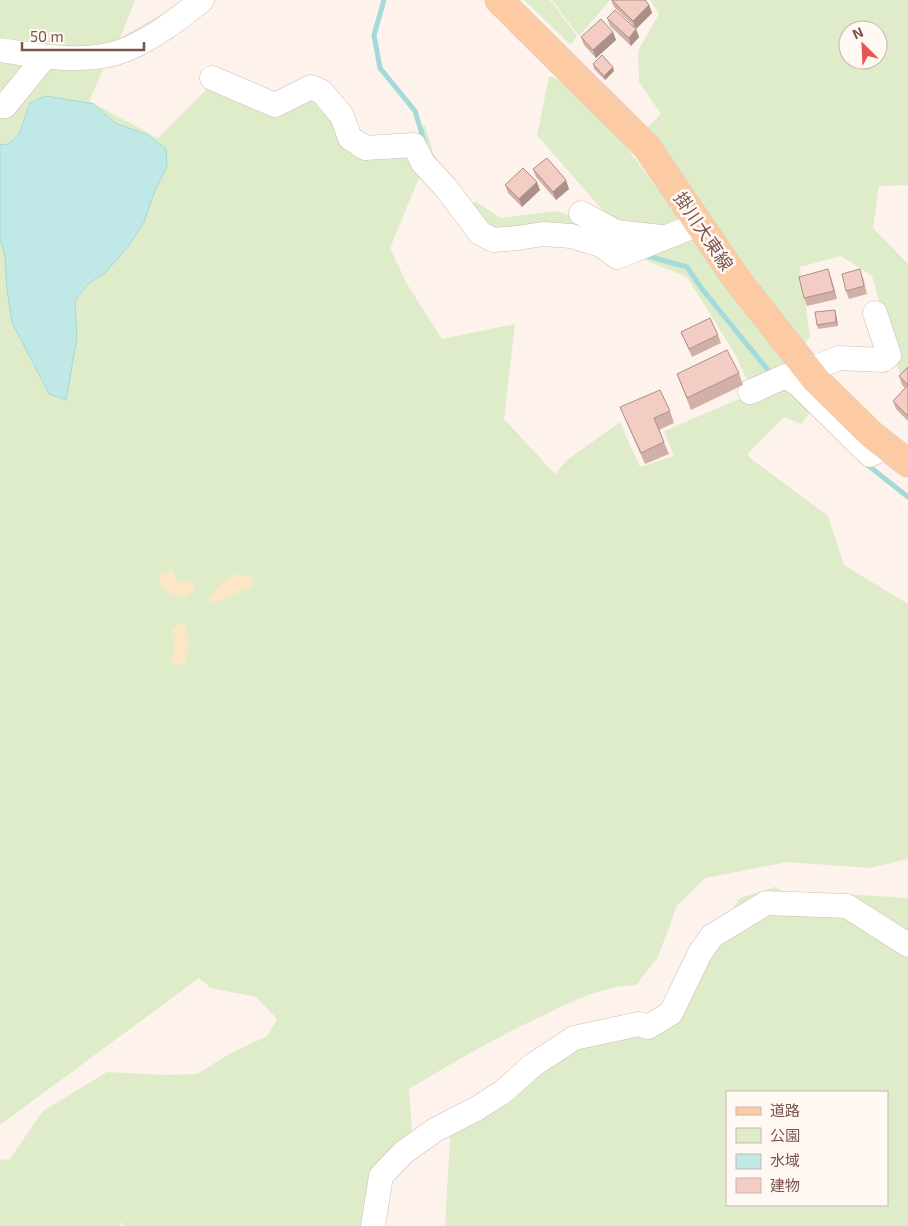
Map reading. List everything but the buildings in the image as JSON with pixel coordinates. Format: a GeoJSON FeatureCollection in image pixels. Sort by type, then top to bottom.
{"type":"FeatureCollection","features":[{"type":"Feature","properties":{"kind":"main road","name":"掛川大東線"},"geometry":{"type":"LineString","coordinates":[[499,0],[646,146],[735,277],[790,377],[898,454]]}},
{"type":"Feature","properties":{"kind":"street"},"geometry":{"type":"LineString","coordinates":[[0,50],[44,58],[95,57],[124,51],[168,27],[202,0]]}},
{"type":"Feature","properties":{"kind":"street"},"geometry":{"type":"LineString","coordinates":[[0,106],[5,106],[44,58]]}},
{"type":"Feature","properties":{"kind":"street"},"geometry":{"type":"LineString","coordinates":[[212,78],[275,105],[311,87],[322,92],[342,116],[350,138],[365,148],[414,145],[423,163],[446,188],[480,233],[493,240],[543,234],[571,236],[601,246],[618,256],[699,224]]}},
{"type":"Feature","properties":{"kind":"street"},"geometry":{"type":"LineString","coordinates":[[581,213],[616,232],[665,238]]}},
{"type":"Feature","properties":{"kind":"street"},"geometry":{"type":"LineString","coordinates":[[750,392],[839,358],[883,360],[889,355],[875,313]]}},
{"type":"Feature","properties":{"kind":"street"},"geometry":{"type":"LineString","coordinates":[[373,1226],[381,1176],[404,1152],[435,1130],[476,1109],[504,1091],[533,1065],[574,1038],[640,1024],[648,1027],[671,1013],[700,953],[712,936],[766,903],[847,906],[908,945]]}},
{"type":"Feature","properties":{"kind":"green space"},"geometry":{"type":"Polygon","coordinates":[[[0,0],[135,0],[120,38],[178,5],[127,41],[116,41],[89,101],[158,138],[220,76],[254,97],[311,87],[350,138],[414,145],[420,129],[425,125],[433,153],[464,202],[476,202],[501,218],[556,211],[618,228],[537,135],[549,76],[566,83],[603,115],[681,221],[658,232],[566,236],[494,243],[423,168],[390,248],[407,284],[442,339],[515,324],[504,419],[555,474],[567,460],[620,422],[640,467],[674,456],[664,431],[739,399],[761,406],[754,403],[752,391],[735,354],[687,277],[633,255],[693,227],[818,403],[801,424],[784,417],[747,454],[828,516],[844,565],[908,604],[908,859],[870,868],[787,862],[705,878],[677,906],[658,957],[636,985],[601,991],[528,1022],[459,1059],[409,1089],[412,1133],[372,1226],[124,1226],[118,1220],[121,1226],[0,1226],[0,1159],[9,1160],[43,1111],[107,1072],[166,1075],[197,1074],[231,1053],[267,1036],[277,1019],[256,997],[211,988],[199,978],[0,1125],[0,0]]]}},
{"type":"Feature","properties":{"kind":"green space"},"geometry":{"type":"Polygon","coordinates":[[[524,0],[550,0],[577,36],[571,45],[524,0]]]}},
{"type":"Feature","properties":{"kind":"green space"},"geometry":{"type":"Polygon","coordinates":[[[552,0],[610,0],[579,36],[552,0]]]}},
{"type":"Feature","properties":{"kind":"green space"},"geometry":{"type":"Polygon","coordinates":[[[650,0],[908,0],[908,185],[879,186],[873,228],[908,264],[908,378],[900,375],[872,276],[841,256],[800,267],[810,336],[805,343],[762,295],[647,128],[661,114],[639,82],[638,51],[659,14],[650,0]]]}},
{"type":"Feature","properties":{"kind":"green space"},"geometry":{"type":"Polygon","coordinates":[[[775,887],[794,897],[843,894],[908,898],[908,1226],[445,1226],[451,1122],[587,1044],[658,1025],[740,898],[775,887]]]}},
{"type":"Feature","properties":{"kind":"sand"},"geometry":{"type":"Polygon","coordinates":[[[172,570],[178,581],[191,581],[195,590],[185,597],[170,594],[160,585],[159,576],[172,570]]]}},
{"type":"Feature","properties":{"kind":"sand"},"geometry":{"type":"Polygon","coordinates":[[[238,574],[251,577],[254,585],[225,599],[209,601],[221,584],[228,578],[238,574]]]}},
{"type":"Feature","properties":{"kind":"sand"},"geometry":{"type":"Polygon","coordinates":[[[185,622],[189,646],[185,662],[176,665],[170,661],[175,653],[172,630],[177,625],[185,622]]]}},
{"type":"Feature","properties":{"kind":"water"},"geometry":{"type":"Polygon","coordinates":[[[45,96],[94,104],[115,123],[148,135],[166,149],[167,166],[154,193],[144,222],[128,247],[105,273],[88,284],[75,301],[77,338],[66,400],[49,394],[12,322],[7,290],[5,256],[0,239],[0,144],[7,145],[19,134],[30,103],[45,96]]]}},
{"type":"Feature","properties":{"kind":"waterway"},"geometry":{"type":"LineString","coordinates":[[384,0],[374,35],[380,68],[415,111],[425,144]]}},
{"type":"Feature","properties":{"kind":"waterway"},"geometry":{"type":"LineString","coordinates":[[644,255],[687,267],[702,289],[772,375]]}},
{"type":"Feature","properties":{"kind":"waterway"},"geometry":{"type":"LineString","coordinates":[[865,463],[908,497]]}}]}
